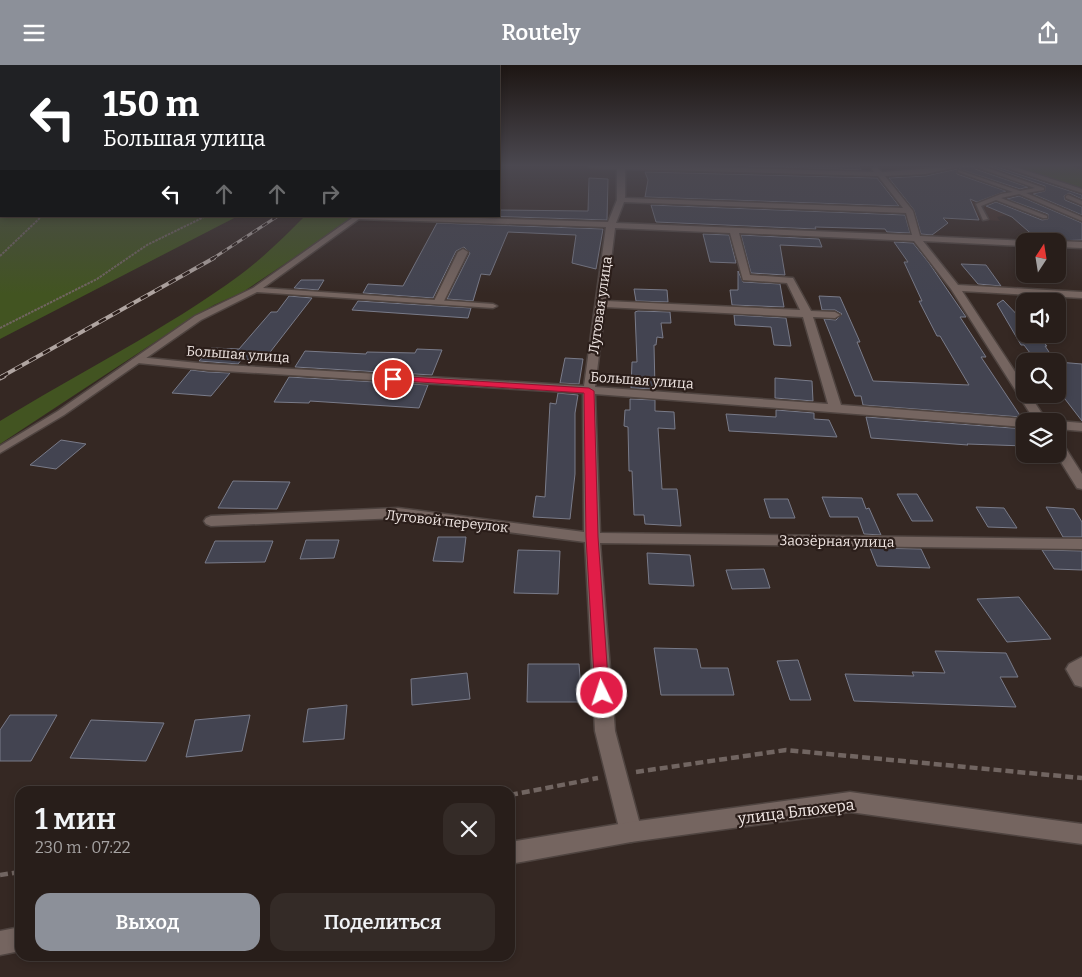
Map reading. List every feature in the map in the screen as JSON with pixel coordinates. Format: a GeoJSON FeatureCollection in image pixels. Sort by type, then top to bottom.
{"type":"FeatureCollection","features":[{"type":"Feature","properties":{"kind":"street","name":"Луговая улица"},"geometry":{"type":"LineString","coordinates":[[617,209],[611,225],[589,391],[592,537],[605,731],[631,832]]}},
{"type":"Feature","properties":{"kind":"street"},"geometry":{"type":"LineString","coordinates":[[850,209],[909,211]]}},
{"type":"Feature","properties":{"kind":"street"},"geometry":{"type":"LineString","coordinates":[[907,209],[917,239],[954,288],[1037,413]]}},
{"type":"Feature","properties":{"kind":"street"},"geometry":{"type":"LineString","coordinates":[[360,217],[611,225],[1016,243]]}},
{"type":"Feature","properties":{"kind":"street"},"geometry":{"type":"LineString","coordinates":[[734,231],[746,278],[790,280],[806,313],[836,409]]}},
{"type":"Feature","properties":{"kind":"street"},"geometry":{"type":"LineString","coordinates":[[1066,244],[1082,245]]}},
{"type":"Feature","properties":{"kind":"street"},"geometry":{"type":"LineString","coordinates":[[439,301],[463,252]]}},
{"type":"Feature","properties":{"kind":"street"},"geometry":{"type":"LineString","coordinates":[[954,288],[1082,295]]}},
{"type":"Feature","properties":{"kind":"street"},"geometry":{"type":"LineString","coordinates":[[600,303],[835,315]]}},
{"type":"Feature","properties":{"kind":"street","name":"Большая улица"},"geometry":{"type":"LineString","coordinates":[[138,360],[227,368],[589,391],[1016,422]]}},
{"type":"Feature","properties":{"kind":"street"},"geometry":{"type":"LineString","coordinates":[[1066,426],[1082,427]]}},
{"type":"Feature","properties":{"kind":"street"},"geometry":{"type":"LineString","coordinates":[[1066,460],[1082,485]]}},
{"type":"Feature","properties":{"kind":"street","name":"Луговой переулок"},"geometry":{"type":"LineString","coordinates":[[211,521],[398,513],[592,537]]}},
{"type":"Feature","properties":{"kind":"street","name":"Заозёрная улица"},"geometry":{"type":"LineString","coordinates":[[592,537],[1082,544]]}},
{"type":"Feature","properties":{"kind":"street"},"geometry":{"type":"LineString","coordinates":[[1082,664],[1075,669],[1082,680]]}},
{"type":"Feature","properties":{"kind":"street","name":"улица Блюхера"},"geometry":{"type":"LineString","coordinates":[[515,852],[631,832],[850,802],[1082,834]]}},
{"type":"Feature","properties":{"kind":"street"},"geometry":{"type":"LineString","coordinates":[[0,943],[15,940]]}},
{"type":"Feature","properties":{"kind":"lane"},"geometry":{"type":"LineString","coordinates":[[980,209],[985,219]]}},
{"type":"Feature","properties":{"kind":"lane"},"geometry":{"type":"LineString","coordinates":[[1023,209],[1045,217]]}},
{"type":"Feature","properties":{"kind":"lane"},"geometry":{"type":"LineString","coordinates":[[1057,209],[1082,219]]}},
{"type":"Feature","properties":{"kind":"lane"},"geometry":{"type":"LineString","coordinates":[[0,451],[61,413],[198,318],[256,290],[348,223],[360,217]]}},
{"type":"Feature","properties":{"kind":"lane"},"geometry":{"type":"LineString","coordinates":[[256,290],[439,301],[493,307]]}},
{"type":"Feature","properties":{"kind":"path"},"geometry":{"type":"LineString","coordinates":[[0,255],[41,217]]}},
{"type":"Feature","properties":{"kind":"path"},"geometry":{"type":"LineString","coordinates":[[0,328],[97,279],[147,245],[204,217]]}},
{"type":"Feature","properties":{"kind":"path"},"geometry":{"type":"LineString","coordinates":[[515,794],[616,775],[786,750],[1082,778]]}},
{"type":"Feature","properties":{"kind":"path"},"geometry":{"type":"LineString","coordinates":[[0,875],[15,873]]}},
{"type":"Feature","properties":{"kind":"shaded area"},"geometry":{"type":"Polygon","coordinates":[[[959,209],[1082,209],[1082,226],[1052,218],[1017,219],[1008,215],[997,217],[1000,221],[966,219],[959,209]]]}},
{"type":"Feature","properties":{"kind":"green space"},"geometry":{"type":"Polygon","coordinates":[[[0,217],[236,217],[0,339],[0,217]]]}},
{"type":"Feature","properties":{"kind":"green space"},"geometry":{"type":"Polygon","coordinates":[[[304,217],[355,217],[243,292],[214,305],[184,323],[0,444],[0,421],[182,314],[240,275],[304,217]]]}},
{"type":"Feature","properties":{"kind":"building"},"geometry":{"type":"Polygon","coordinates":[[[588,209],[607,209],[607,220],[500,217],[500,210],[588,211],[588,209]]]}},
{"type":"Feature","properties":{"kind":"building"},"geometry":{"type":"Polygon","coordinates":[[[652,209],[741,209],[905,215],[910,233],[887,232],[885,229],[815,227],[816,229],[656,222],[652,209]]]}},
{"type":"Feature","properties":{"kind":"building"},"geometry":{"type":"Polygon","coordinates":[[[913,209],[974,209],[979,220],[943,218],[948,223],[932,235],[921,234],[913,209]]]}},
{"type":"Feature","properties":{"kind":"building"},"geometry":{"type":"Polygon","coordinates":[[[992,209],[1013,209],[1042,220],[1048,219],[1048,214],[1033,209],[1048,209],[1082,223],[1082,240],[1066,241],[1066,233],[1030,233],[1012,217],[992,209]]]}},
{"type":"Feature","properties":{"kind":"building"},"geometry":{"type":"Polygon","coordinates":[[[1067,209],[1082,209],[1082,215],[1067,209]]]}},
{"type":"Feature","properties":{"kind":"building"},"geometry":{"type":"Polygon","coordinates":[[[437,223],[603,229],[596,269],[572,263],[576,235],[508,232],[490,275],[481,274],[473,301],[447,299],[470,253],[464,247],[456,251],[433,298],[363,293],[368,284],[403,286],[437,223]]]}},
{"type":"Feature","properties":{"kind":"building"},"geometry":{"type":"Polygon","coordinates":[[[703,234],[729,235],[736,263],[710,262],[703,234]]]}},
{"type":"Feature","properties":{"kind":"building"},"geometry":{"type":"Polygon","coordinates":[[[741,235],[819,239],[822,247],[780,245],[785,275],[751,273],[741,235]]]}},
{"type":"Feature","properties":{"kind":"building"},"geometry":{"type":"Polygon","coordinates":[[[894,242],[913,243],[929,263],[966,317],[960,317],[986,357],[981,357],[1018,413],[1016,413],[1016,417],[863,405],[861,396],[855,396],[824,319],[836,320],[842,314],[835,310],[822,310],[819,296],[840,297],[860,342],[857,342],[873,381],[969,385],[940,336],[937,336],[919,301],[922,301],[904,262],[908,262],[894,242]]]}},
{"type":"Feature","properties":{"kind":"building"},"geometry":{"type":"Polygon","coordinates":[[[961,264],[986,265],[1001,286],[978,284],[961,264]]]}},
{"type":"Feature","properties":{"kind":"building"},"geometry":{"type":"Polygon","coordinates":[[[738,271],[743,282],[780,284],[784,307],[732,305],[730,290],[738,290],[738,271]]]}},
{"type":"Feature","properties":{"kind":"building"},"geometry":{"type":"Polygon","coordinates":[[[301,280],[324,280],[318,290],[294,288],[301,280]]]}},
{"type":"Feature","properties":{"kind":"building"},"geometry":{"type":"Polygon","coordinates":[[[634,289],[667,290],[668,302],[636,301],[634,289]]]}},
{"type":"Feature","properties":{"kind":"building"},"geometry":{"type":"Polygon","coordinates":[[[289,296],[312,298],[264,360],[242,359],[238,364],[199,361],[211,348],[239,349],[271,312],[277,312],[289,296]]]}},
{"type":"Feature","properties":{"kind":"building"},"geometry":{"type":"Polygon","coordinates":[[[1003,300],[1016,314],[1016,336],[997,304],[1003,300]]]}},
{"type":"Feature","properties":{"kind":"building"},"geometry":{"type":"Polygon","coordinates":[[[358,301],[471,308],[468,318],[352,310],[358,301]]]}},
{"type":"Feature","properties":{"kind":"building"},"geometry":{"type":"Polygon","coordinates":[[[635,312],[670,312],[671,323],[661,323],[663,338],[657,337],[656,345],[654,345],[655,389],[631,388],[632,362],[637,362],[635,312]]]}},
{"type":"Feature","properties":{"kind":"building"},"geometry":{"type":"Polygon","coordinates":[[[734,315],[786,318],[791,346],[774,345],[771,327],[735,325],[734,315]]]}},
{"type":"Feature","properties":{"kind":"building"},"geometry":{"type":"Polygon","coordinates":[[[1020,343],[1044,343],[1050,353],[1030,353],[1024,345],[1020,343]]]}},
{"type":"Feature","properties":{"kind":"building"},"geometry":{"type":"Polygon","coordinates":[[[417,349],[442,350],[432,375],[295,367],[305,351],[366,354],[367,352],[415,353],[417,349]]]}},
{"type":"Feature","properties":{"kind":"building"},"geometry":{"type":"Polygon","coordinates":[[[565,358],[583,359],[579,384],[560,383],[565,358]]]}},
{"type":"Feature","properties":{"kind":"building"},"geometry":{"type":"Polygon","coordinates":[[[1066,363],[1082,364],[1082,421],[1066,400],[1066,363]]]}},
{"type":"Feature","properties":{"kind":"building"},"geometry":{"type":"Polygon","coordinates":[[[191,370],[230,373],[211,396],[172,393],[191,370]]]}},
{"type":"Feature","properties":{"kind":"building"},"geometry":{"type":"Polygon","coordinates":[[[289,377],[428,385],[419,408],[310,401],[309,403],[274,402],[289,377]]]}},
{"type":"Feature","properties":{"kind":"building"},"geometry":{"type":"Polygon","coordinates":[[[775,378],[812,381],[813,401],[775,398],[775,378]]]}},
{"type":"Feature","properties":{"kind":"building"},"geometry":{"type":"Polygon","coordinates":[[[558,393],[578,395],[575,413],[575,474],[570,519],[533,517],[536,496],[545,497],[550,403],[556,404],[558,393]]]}},
{"type":"Feature","properties":{"kind":"building"},"geometry":{"type":"Polygon","coordinates":[[[630,399],[655,400],[655,411],[674,412],[675,429],[658,428],[662,489],[677,489],[681,526],[645,524],[644,515],[634,515],[632,471],[629,471],[628,427],[624,426],[625,410],[630,410],[630,399]]]}},
{"type":"Feature","properties":{"kind":"building"},"geometry":{"type":"Polygon","coordinates":[[[776,410],[814,413],[814,419],[829,420],[837,437],[729,431],[726,414],[776,417],[776,410]]]}},
{"type":"Feature","properties":{"kind":"building"},"geometry":{"type":"Polygon","coordinates":[[[866,417],[1016,428],[1016,446],[968,445],[871,438],[866,417]]]}},
{"type":"Feature","properties":{"kind":"building"},"geometry":{"type":"Polygon","coordinates":[[[61,440],[86,444],[56,469],[30,465],[61,440]]]}},
{"type":"Feature","properties":{"kind":"building"},"geometry":{"type":"Polygon","coordinates":[[[233,481],[290,482],[277,509],[218,508],[233,481]]]}},
{"type":"Feature","properties":{"kind":"building"},"geometry":{"type":"Polygon","coordinates":[[[897,494],[917,494],[933,521],[912,521],[897,494]]]}},
{"type":"Feature","properties":{"kind":"building"},"geometry":{"type":"Polygon","coordinates":[[[822,497],[862,498],[866,509],[869,508],[881,535],[864,534],[858,517],[830,517],[822,497]]]}},
{"type":"Feature","properties":{"kind":"building"},"geometry":{"type":"Polygon","coordinates":[[[764,499],[788,499],[795,518],[770,518],[764,499]]]}},
{"type":"Feature","properties":{"kind":"building"},"geometry":{"type":"Polygon","coordinates":[[[976,507],[1004,508],[1017,528],[988,527],[976,507]]]}},
{"type":"Feature","properties":{"kind":"building"},"geometry":{"type":"Polygon","coordinates":[[[1046,507],[1074,509],[1082,522],[1082,537],[1063,537],[1046,507]]]}},
{"type":"Feature","properties":{"kind":"building"},"geometry":{"type":"Polygon","coordinates":[[[438,537],[466,537],[463,562],[433,561],[438,537]]]}},
{"type":"Feature","properties":{"kind":"building"},"geometry":{"type":"Polygon","coordinates":[[[306,540],[339,540],[334,558],[300,559],[306,540]]]}},
{"type":"Feature","properties":{"kind":"building"},"geometry":{"type":"Polygon","coordinates":[[[215,541],[273,541],[265,562],[205,563],[215,541]]]}},
{"type":"Feature","properties":{"kind":"building"},"geometry":{"type":"Polygon","coordinates":[[[870,548],[921,549],[930,568],[877,566],[870,548]]]}},
{"type":"Feature","properties":{"kind":"building"},"geometry":{"type":"Polygon","coordinates":[[[518,550],[560,551],[558,594],[514,593],[518,550]]]}},
{"type":"Feature","properties":{"kind":"building"},"geometry":{"type":"Polygon","coordinates":[[[1042,550],[1082,551],[1082,570],[1054,569],[1042,550]]]}},
{"type":"Feature","properties":{"kind":"building"},"geometry":{"type":"Polygon","coordinates":[[[647,553],[690,555],[694,586],[649,584],[647,553]]]}},
{"type":"Feature","properties":{"kind":"building"},"geometry":{"type":"Polygon","coordinates":[[[764,569],[770,588],[732,589],[726,570],[764,569]]]}},
{"type":"Feature","properties":{"kind":"building"},"geometry":{"type":"Polygon","coordinates":[[[1019,597],[1051,639],[1007,642],[977,599],[1019,597]]]}},
{"type":"Feature","properties":{"kind":"building"},"geometry":{"type":"Polygon","coordinates":[[[654,648],[697,649],[701,668],[728,668],[734,695],[661,695],[654,648]]]}},
{"type":"Feature","properties":{"kind":"building"},"geometry":{"type":"Polygon","coordinates":[[[935,651],[1006,653],[1018,677],[1000,677],[1016,707],[854,701],[845,674],[914,676],[912,672],[945,673],[935,651]]]}},
{"type":"Feature","properties":{"kind":"building"},"geometry":{"type":"Polygon","coordinates":[[[798,660],[811,700],[790,700],[777,661],[798,660]]]}},
{"type":"Feature","properties":{"kind":"building"},"geometry":{"type":"Polygon","coordinates":[[[528,664],[579,664],[582,702],[527,702],[528,664]]]}},
{"type":"Feature","properties":{"kind":"building"},"geometry":{"type":"Polygon","coordinates":[[[467,673],[470,699],[412,705],[411,679],[467,673]]]}},
{"type":"Feature","properties":{"kind":"building"},"geometry":{"type":"Polygon","coordinates":[[[347,705],[344,739],[303,742],[308,709],[347,705]]]}},
{"type":"Feature","properties":{"kind":"building"},"geometry":{"type":"Polygon","coordinates":[[[10,715],[57,715],[31,761],[0,761],[0,730],[10,715]]]}},
{"type":"Feature","properties":{"kind":"building"},"geometry":{"type":"Polygon","coordinates":[[[250,715],[242,751],[186,757],[195,720],[250,715]]]}},
{"type":"Feature","properties":{"kind":"building"},"geometry":{"type":"Polygon","coordinates":[[[91,720],[164,723],[146,761],[70,758],[91,720]]]}},
{"type":"Feature","properties":{"kind":"railway"},"geometry":{"type":"LineString","coordinates":[[212,259],[276,217]]}},
{"type":"Feature","properties":{"kind":"railway"},"geometry":{"type":"LineString","coordinates":[[1,377],[214,258]]}},
{"type":"Feature","properties":{"kind":"railway"},"geometry":{"type":"LineString","coordinates":[[0,378],[4,376]]}},
{"type":"Feature","properties":{"kind":"route"},"geometry":{"type":"LineString","coordinates":[[393,379],[589,391],[592,537],[602,693]]}}]}
